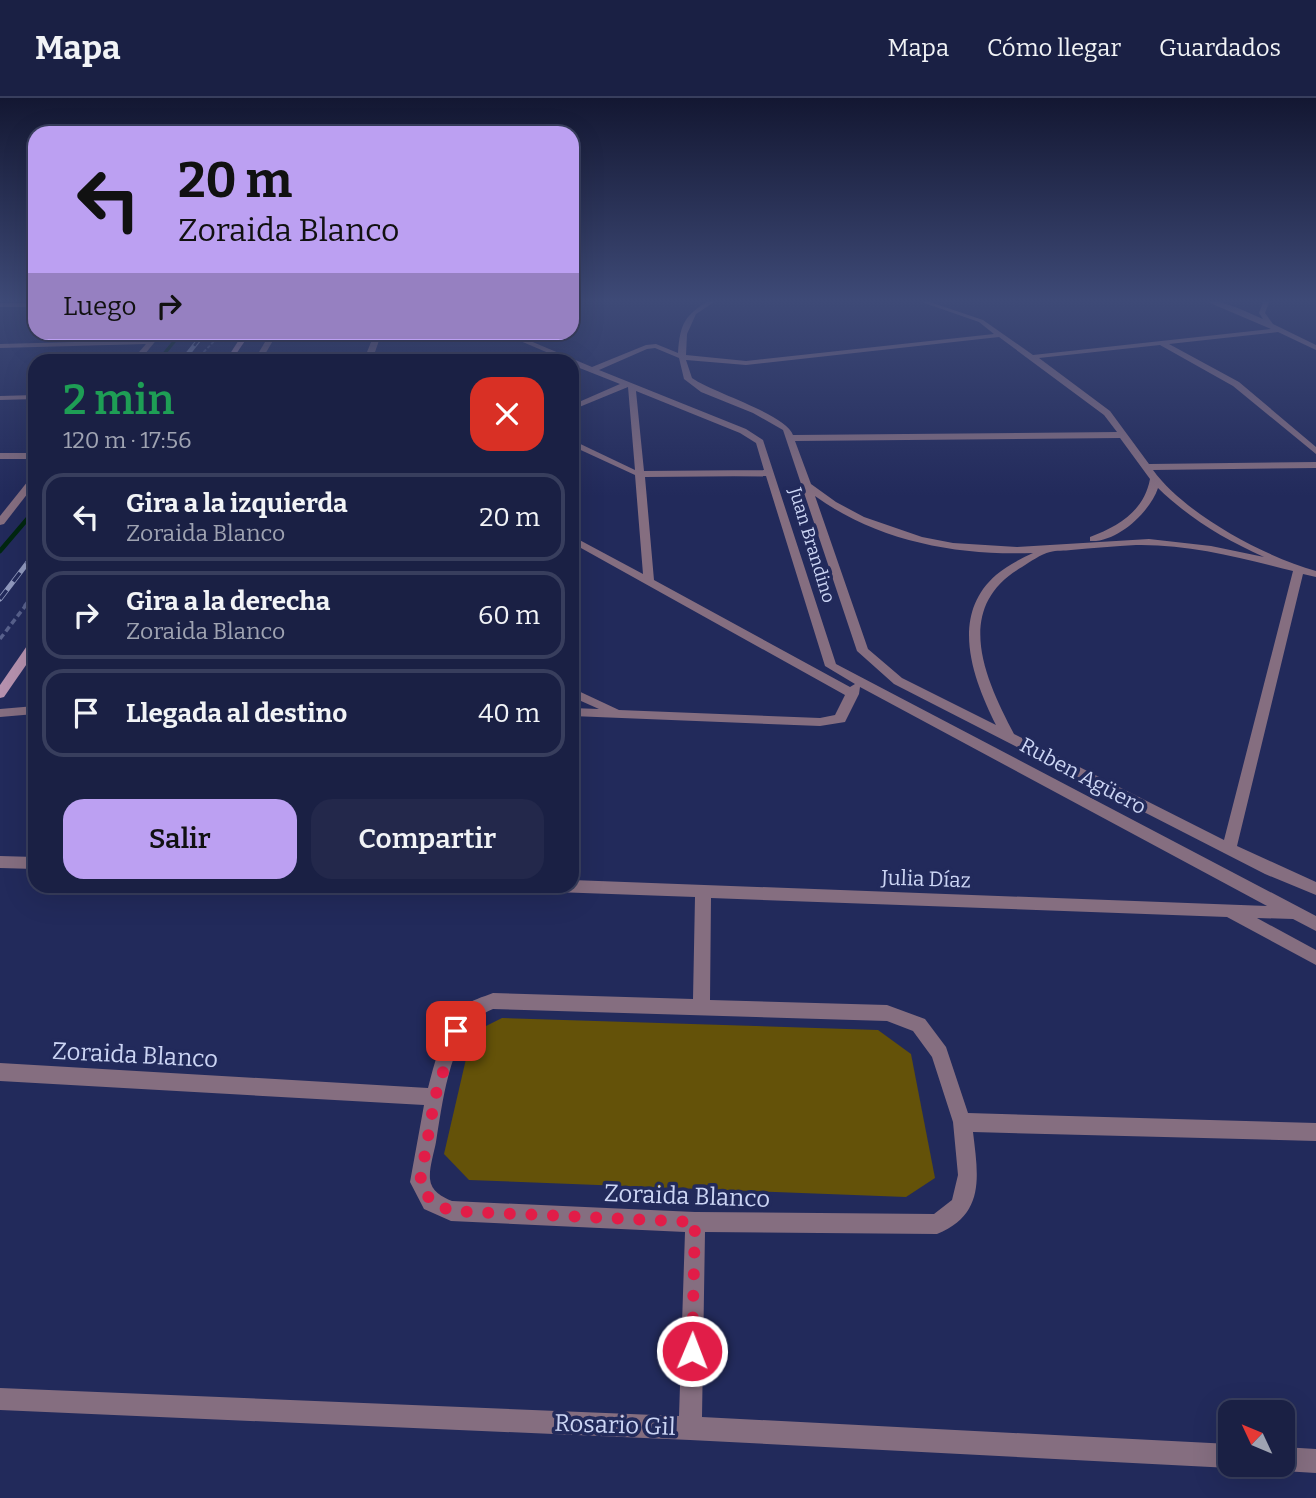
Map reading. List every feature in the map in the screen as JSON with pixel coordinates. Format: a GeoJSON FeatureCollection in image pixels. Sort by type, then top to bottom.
{"type":"FeatureCollection","features":[{"type":"Feature","properties":{"kind":"main road"},"geometry":{"type":"LineString","coordinates":[[0,694],[28,653]]}},
{"type":"Feature","properties":{"kind":"street"},"geometry":{"type":"LineString","coordinates":[[582,365],[629,385]]}},
{"type":"Feature","properties":{"kind":"street"},"geometry":{"type":"LineString","coordinates":[[593,370],[604,365]]}},
{"type":"Feature","properties":{"kind":"street"},"geometry":{"type":"LineString","coordinates":[[684,365],[688,379],[693,384],[774,420],[787,429],[863,651],[898,681],[1229,849],[1316,889]]}},
{"type":"Feature","properties":{"kind":"street"},"geometry":{"type":"LineString","coordinates":[[1043,365],[1107,413],[1155,479],[1185,509],[1241,542],[1299,569]]}},
{"type":"Feature","properties":{"kind":"street"},"geometry":{"type":"LineString","coordinates":[[1202,365],[1236,384],[1316,451]]}},
{"type":"Feature","properties":{"kind":"street"},"geometry":{"type":"LineString","coordinates":[[579,405],[629,385]]}},
{"type":"Feature","properties":{"kind":"street"},"geometry":{"type":"LineString","coordinates":[[629,385],[641,474],[649,580]]}},
{"type":"Feature","properties":{"kind":"street","name":"Juan Brandino"},"geometry":{"type":"LineString","coordinates":[[629,385],[760,442],[831,666]]}},
{"type":"Feature","properties":{"kind":"street"},"geometry":{"type":"LineString","coordinates":[[0,398],[28,397]]}},
{"type":"Feature","properties":{"kind":"street"},"geometry":{"type":"LineString","coordinates":[[790,438],[1125,435]]}},
{"type":"Feature","properties":{"kind":"street"},"geometry":{"type":"LineString","coordinates":[[579,446],[641,474],[771,473]]}},
{"type":"Feature","properties":{"kind":"street"},"geometry":{"type":"LineString","coordinates":[[0,456],[28,456]]}},
{"type":"Feature","properties":{"kind":"street"},"geometry":{"type":"LineString","coordinates":[[1148,467],[1316,465]]}},
{"type":"Feature","properties":{"kind":"street"},"geometry":{"type":"LineString","coordinates":[[1069,547],[1109,534],[1123,526],[1139,513],[1150,498],[1155,479]]}},
{"type":"Feature","properties":{"kind":"street"},"geometry":{"type":"LineString","coordinates":[[806,485],[831,506],[867,524],[908,536],[973,548],[1048,549],[1152,542],[1184,546],[1316,574]]}},
{"type":"Feature","properties":{"kind":"street"},"geometry":{"type":"LineString","coordinates":[[0,522],[28,487]]}},
{"type":"Feature","properties":{"kind":"street","name":"Ruben Agüero"},"geometry":{"type":"LineString","coordinates":[[579,543],[1316,924]]}},
{"type":"Feature","properties":{"kind":"street"},"geometry":{"type":"LineString","coordinates":[[1008,736],[983,685],[974,659],[976,620],[983,598],[994,583],[1021,563],[1048,549]]}},
{"type":"Feature","properties":{"kind":"street"},"geometry":{"type":"LineString","coordinates":[[1229,849],[1299,569]]}},
{"type":"Feature","properties":{"kind":"street","name":"Ruben Agüero"},"geometry":{"type":"LineString","coordinates":[[831,666],[856,687]]}},
{"type":"Feature","properties":{"kind":"street"},"geometry":{"type":"LineString","coordinates":[[579,712],[820,722],[840,719],[856,687]]}},
{"type":"Feature","properties":{"kind":"street"},"geometry":{"type":"LineString","coordinates":[[579,695],[621,713]]}},
{"type":"Feature","properties":{"kind":"street"},"geometry":{"type":"LineString","coordinates":[[0,713],[28,711]]}},
{"type":"Feature","properties":{"kind":"street"},"geometry":{"type":"LineString","coordinates":[[0,862],[28,863]]}},
{"type":"Feature","properties":{"kind":"street","name":"Julia Díaz"},"geometry":{"type":"LineString","coordinates":[[579,887],[1295,913]]}},
{"type":"Feature","properties":{"kind":"street"},"geometry":{"type":"LineString","coordinates":[[701,1007],[703,892]]}},
{"type":"Feature","properties":{"kind":"street"},"geometry":{"type":"LineString","coordinates":[[1229,910],[1316,958]]}},
{"type":"Feature","properties":{"kind":"street","name":"Zoraida Blanco"},"geometry":{"type":"LineString","coordinates":[[493,1001],[887,1013],[919,1025],[940,1053],[962,1122],[968,1175],[961,1206],[937,1224],[695,1222],[451,1211],[431,1202],[420,1182],[435,1097],[456,1031],[471,1011],[493,1001]]}},
{"type":"Feature","properties":{"kind":"street","name":"Zoraida Blanco"},"geometry":{"type":"LineString","coordinates":[[0,1072],[435,1097]]}},
{"type":"Feature","properties":{"kind":"street"},"geometry":{"type":"LineString","coordinates":[[962,1122],[1316,1132]]}},
{"type":"Feature","properties":{"kind":"street"},"geometry":{"type":"LineString","coordinates":[[690,1428],[695,1222]]}},
{"type":"Feature","properties":{"kind":"street","name":"Rosario Gil"},"geometry":{"type":"LineString","coordinates":[[0,1399],[690,1428],[1218,1455]]}},
{"type":"Feature","properties":{"kind":"street"},"geometry":{"type":"LineString","coordinates":[[1295,1460],[1316,1461]]}},
{"type":"Feature","properties":{"kind":"path"},"geometry":{"type":"LineString","coordinates":[[0,639],[28,601]]}},
{"type":"Feature","properties":{"kind":"shaded area"},"geometry":{"type":"Polygon","coordinates":[[[502,1018],[878,1030],[911,1054],[935,1178],[906,1197],[469,1180],[444,1154],[472,1033],[502,1018]]]}},
{"type":"Feature","properties":{"kind":"waterway"},"geometry":{"type":"LineString","coordinates":[[0,551],[28,518]]}},
{"type":"Feature","properties":{"kind":"railway"},"geometry":{"type":"LineString","coordinates":[[0,599],[28,562]]}},
{"type":"Feature","properties":{"kind":"route"},"geometry":{"type":"LineString","coordinates":[[456,1031],[435,1097],[420,1182],[431,1202],[451,1211],[695,1222],[692,1351]]}}]}
